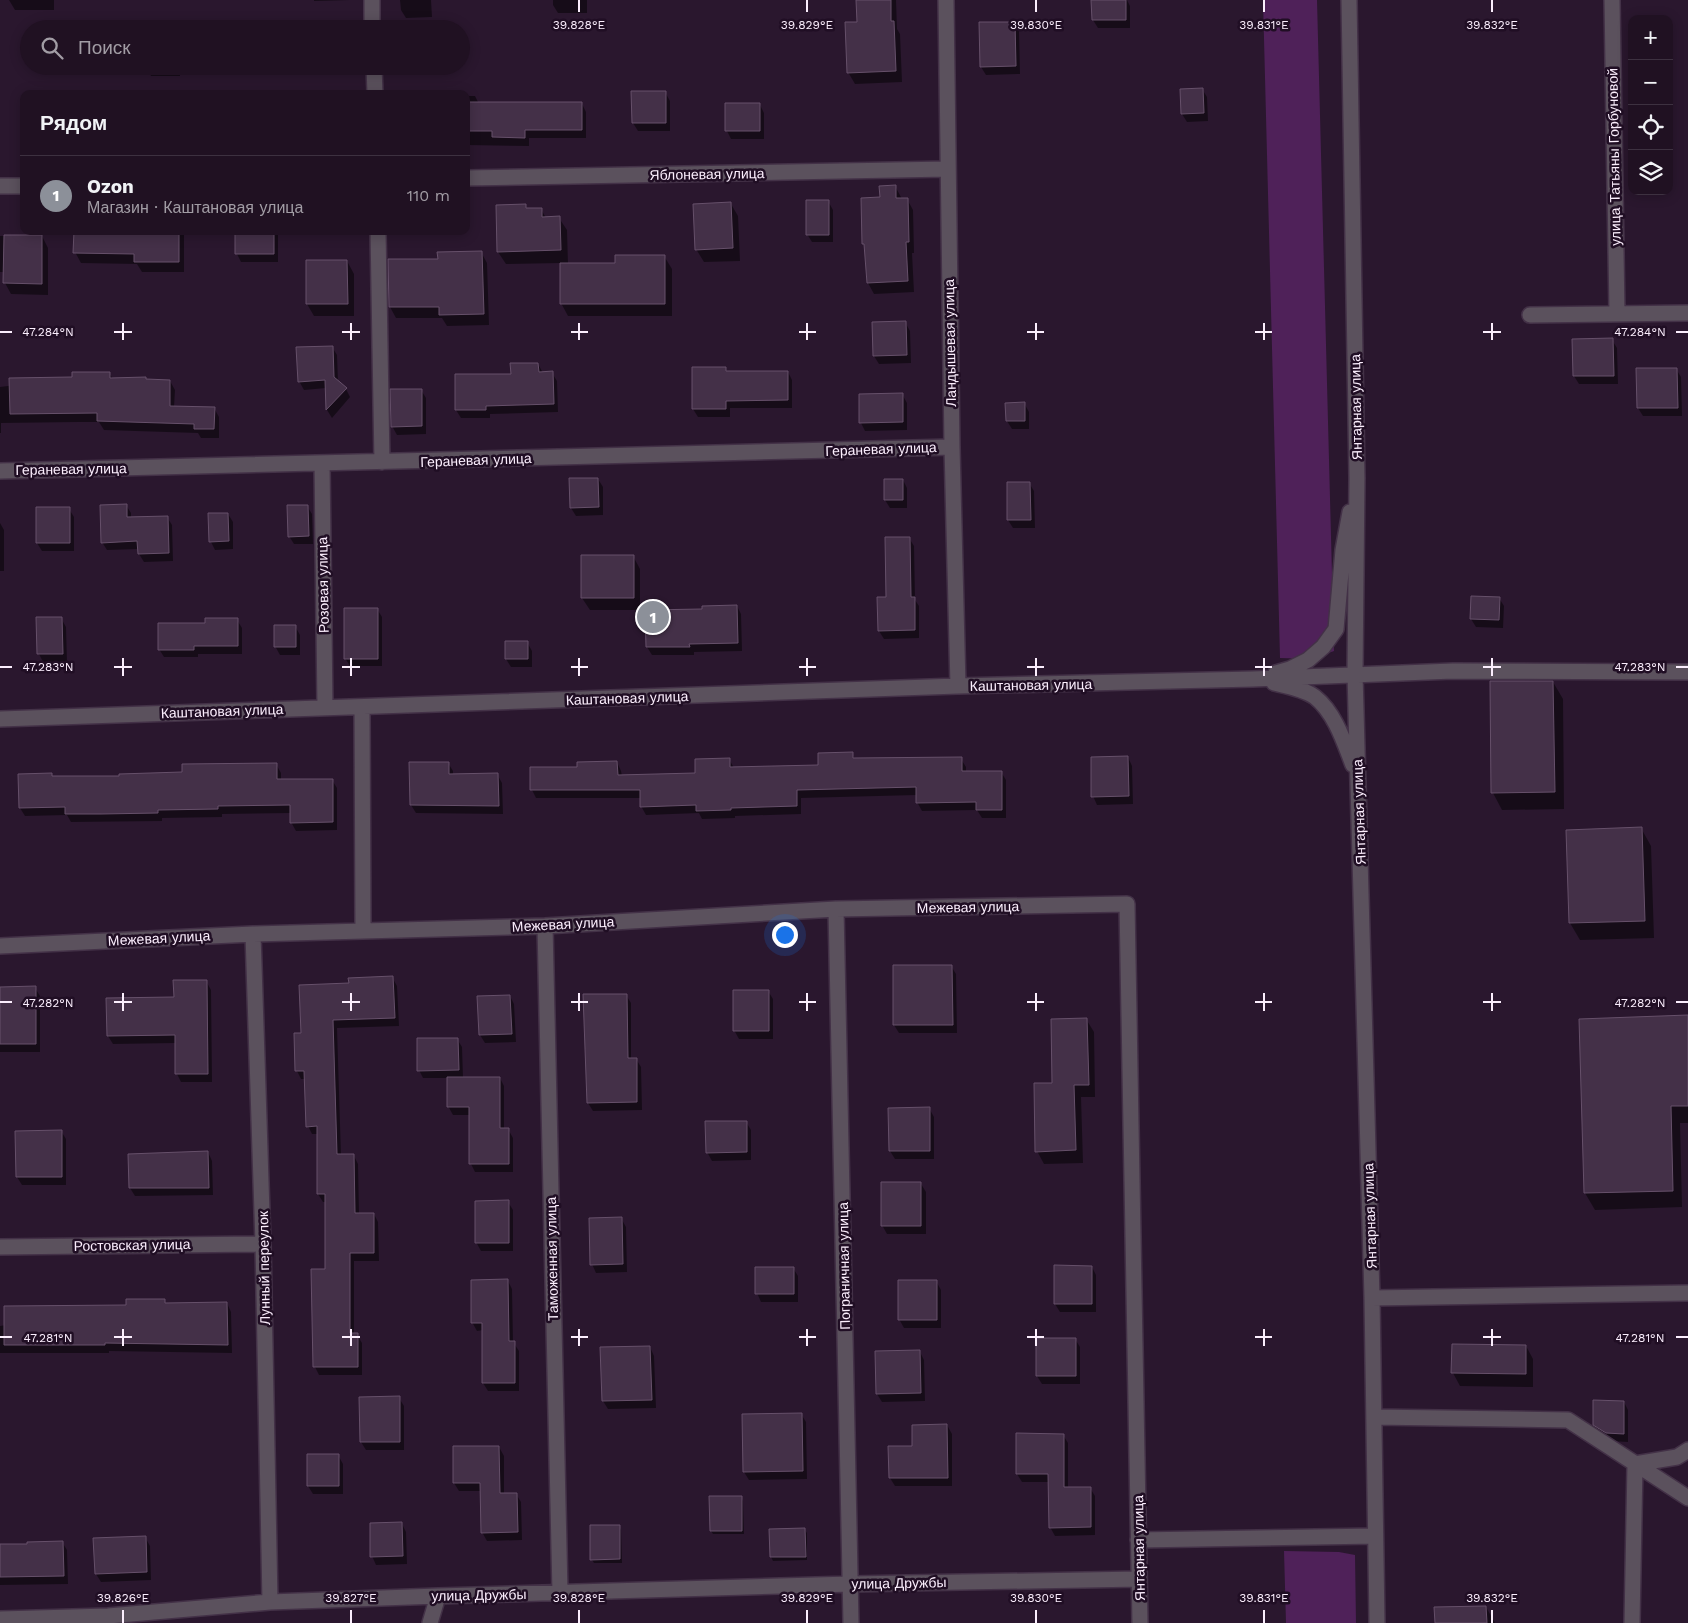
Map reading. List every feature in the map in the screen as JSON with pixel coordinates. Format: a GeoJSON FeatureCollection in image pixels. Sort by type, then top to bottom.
{"type":"FeatureCollection","features":[{"type":"Feature","properties":{"kind":"street"},"geometry":{"type":"LineString","coordinates":[[372,0],[372,20]]}},
{"type":"Feature","properties":{"kind":"street","name":"Ландышевая улица"},"geometry":{"type":"LineString","coordinates":[[946,0],[947,170],[958,686]]}},
{"type":"Feature","properties":{"kind":"street","name":"Янтарная улица"},"geometry":{"type":"LineString","coordinates":[[1348,0],[1357,478],[1355,674],[1372,1298],[1377,1623]]}},
{"type":"Feature","properties":{"kind":"street","name":"улица Татьяны Горбуновой"},"geometry":{"type":"LineString","coordinates":[[1612,0],[1617,314]]}},
{"type":"Feature","properties":{"kind":"street"},"geometry":{"type":"LineString","coordinates":[[374,75],[374,90]]}},
{"type":"Feature","properties":{"kind":"street","name":"Яблоневая улица"},"geometry":{"type":"LineString","coordinates":[[470,178],[947,170]]}},
{"type":"Feature","properties":{"kind":"street"},"geometry":{"type":"LineString","coordinates":[[0,186],[20,186]]}},
{"type":"Feature","properties":{"kind":"street"},"geometry":{"type":"LineString","coordinates":[[378,235],[382,462]]}},
{"type":"Feature","properties":{"kind":"street"},"geometry":{"type":"LineString","coordinates":[[1530,315],[1688,313]]}},
{"type":"Feature","properties":{"kind":"street","name":"Гераневая улица"},"geometry":{"type":"LineString","coordinates":[[0,471],[952,447]]}},
{"type":"Feature","properties":{"kind":"street","name":"Розовая улица"},"geometry":{"type":"LineString","coordinates":[[322,464],[325,707]]}},
{"type":"Feature","properties":{"kind":"street"},"geometry":{"type":"LineString","coordinates":[[1253,679],[1290,669],[1308,660],[1323,647],[1336,629],[1343,550],[1357,478]]}},
{"type":"Feature","properties":{"kind":"street"},"geometry":{"type":"LineString","coordinates":[[1253,679],[1453,671],[1688,672]]}},
{"type":"Feature","properties":{"kind":"street"},"geometry":{"type":"LineString","coordinates":[[1253,679],[1293,687],[1315,697],[1332,716],[1358,776]]}},
{"type":"Feature","properties":{"kind":"street","name":"Каштановая улица"},"geometry":{"type":"LineString","coordinates":[[0,719],[958,686],[1253,679]]}},
{"type":"Feature","properties":{"kind":"street"},"geometry":{"type":"LineString","coordinates":[[362,707],[363,930]]}},
{"type":"Feature","properties":{"kind":"street","name":"Янтарная улица"},"geometry":{"type":"LineString","coordinates":[[1127,904],[1140,1623]]}},
{"type":"Feature","properties":{"kind":"street","name":"Межевая улица"},"geometry":{"type":"LineString","coordinates":[[0,946],[253,934],[545,926],[836,909],[1127,904]]}},
{"type":"Feature","properties":{"kind":"street","name":"Пограничная улица"},"geometry":{"type":"LineString","coordinates":[[836,909],[851,1623]]}},
{"type":"Feature","properties":{"kind":"street","name":"Таможенная улица"},"geometry":{"type":"LineString","coordinates":[[545,926],[560,1593]]}},
{"type":"Feature","properties":{"kind":"street","name":"Лунный переулок"},"geometry":{"type":"LineString","coordinates":[[253,934],[263,1244],[270,1602]]}},
{"type":"Feature","properties":{"kind":"street","name":"Ростовская улица"},"geometry":{"type":"LineString","coordinates":[[0,1248],[263,1244]]}},
{"type":"Feature","properties":{"kind":"street"},"geometry":{"type":"LineString","coordinates":[[1372,1298],[1688,1293]]}},
{"type":"Feature","properties":{"kind":"street"},"geometry":{"type":"LineString","coordinates":[[1374,1417],[1568,1420],[1688,1498]]}},
{"type":"Feature","properties":{"kind":"street"},"geometry":{"type":"LineString","coordinates":[[1635,1464],[1676,1457],[1688,1450]]}},
{"type":"Feature","properties":{"kind":"street"},"geometry":{"type":"LineString","coordinates":[[1632,1623],[1635,1464]]}},
{"type":"Feature","properties":{"kind":"street"},"geometry":{"type":"LineString","coordinates":[[1138,1540],[1375,1536]]}},
{"type":"Feature","properties":{"kind":"street","name":"улица Дружбы"},"geometry":{"type":"LineString","coordinates":[[0,1619],[108,1620],[270,1602],[438,1596],[850,1584],[1139,1579]]}},
{"type":"Feature","properties":{"kind":"street"},"geometry":{"type":"LineString","coordinates":[[430,1623],[438,1596]]}},
{"type":"Feature","properties":{"kind":"shaded area"},"geometry":{"type":"Polygon","coordinates":[[[1263,0],[1317,0],[1334,651],[1312,659],[1280,658],[1263,0]]]}},
{"type":"Feature","properties":{"kind":"shaded area"},"geometry":{"type":"Polygon","coordinates":[[[1284,1551],[1339,1552],[1355,1555],[1356,1623],[1286,1623],[1284,1551]]]}},
{"type":"Feature","properties":{"kind":"building"},"geometry":{"type":"Polygon","coordinates":[[[856,0],[891,0],[891,21],[894,21],[896,71],[847,73],[845,22],[857,22],[856,0]]]}},
{"type":"Feature","properties":{"kind":"building"},"geometry":{"type":"Polygon","coordinates":[[[1091,0],[1126,0],[1126,20],[1092,20],[1091,0]]]}},
{"type":"Feature","properties":{"kind":"building"},"geometry":{"type":"Polygon","coordinates":[[[979,22],[1015,22],[1016,66],[980,67],[979,22]]]}},
{"type":"Feature","properties":{"kind":"building"},"geometry":{"type":"Polygon","coordinates":[[[1203,88],[1204,113],[1181,114],[1180,89],[1203,88]]]}},
{"type":"Feature","properties":{"kind":"building"},"geometry":{"type":"Polygon","coordinates":[[[631,91],[666,91],[666,123],[632,123],[631,91]]]}},
{"type":"Feature","properties":{"kind":"building"},"geometry":{"type":"Polygon","coordinates":[[[470,102],[582,102],[582,130],[525,130],[525,138],[492,137],[492,131],[470,131],[470,102]]]}},
{"type":"Feature","properties":{"kind":"building"},"geometry":{"type":"Polygon","coordinates":[[[725,103],[760,103],[760,131],[725,131],[725,103]]]}},
{"type":"Feature","properties":{"kind":"building"},"geometry":{"type":"Polygon","coordinates":[[[896,185],[896,198],[908,198],[909,242],[906,242],[908,281],[867,283],[864,244],[862,244],[861,198],[880,197],[879,186],[896,185]]]}},
{"type":"Feature","properties":{"kind":"building"},"geometry":{"type":"Polygon","coordinates":[[[806,200],[829,200],[829,235],[806,235],[806,200]]]}},
{"type":"Feature","properties":{"kind":"building"},"geometry":{"type":"Polygon","coordinates":[[[731,202],[733,248],[695,250],[693,204],[731,202]]]}},
{"type":"Feature","properties":{"kind":"building"},"geometry":{"type":"Polygon","coordinates":[[[526,204],[526,208],[542,208],[542,217],[560,216],[561,250],[497,252],[496,205],[526,204]]]}},
{"type":"Feature","properties":{"kind":"building"},"geometry":{"type":"Polygon","coordinates":[[[4,235],[42,235],[42,284],[3,283],[4,235]]]}},
{"type":"Feature","properties":{"kind":"building"},"geometry":{"type":"Polygon","coordinates":[[[74,235],[179,235],[179,262],[134,262],[134,254],[73,253],[74,235]]]}},
{"type":"Feature","properties":{"kind":"building"},"geometry":{"type":"Polygon","coordinates":[[[235,235],[274,235],[274,254],[235,254],[235,235]]]}},
{"type":"Feature","properties":{"kind":"building"},"geometry":{"type":"Polygon","coordinates":[[[482,251],[484,314],[439,315],[439,307],[389,307],[388,259],[438,259],[437,252],[482,251]]]}},
{"type":"Feature","properties":{"kind":"building"},"geometry":{"type":"Polygon","coordinates":[[[615,255],[665,255],[665,304],[560,304],[560,263],[615,263],[615,255]]]}},
{"type":"Feature","properties":{"kind":"building"},"geometry":{"type":"Polygon","coordinates":[[[306,260],[347,260],[348,304],[306,304],[306,260]]]}},
{"type":"Feature","properties":{"kind":"building"},"geometry":{"type":"Polygon","coordinates":[[[906,321],[907,355],[873,356],[872,322],[906,321]]]}},
{"type":"Feature","properties":{"kind":"building"},"geometry":{"type":"Polygon","coordinates":[[[1613,338],[1614,376],[1573,376],[1572,339],[1613,338]]]}},
{"type":"Feature","properties":{"kind":"building"},"geometry":{"type":"Polygon","coordinates":[[[333,346],[334,377],[347,388],[326,410],[325,380],[298,382],[296,347],[333,346]]]}},
{"type":"Feature","properties":{"kind":"building"},"geometry":{"type":"Polygon","coordinates":[[[510,363],[538,363],[539,372],[553,371],[554,404],[486,406],[486,410],[455,410],[455,374],[511,374],[510,363]]]}},
{"type":"Feature","properties":{"kind":"building"},"geometry":{"type":"Polygon","coordinates":[[[692,367],[726,367],[726,371],[788,371],[788,400],[726,401],[726,409],[692,409],[692,367]]]}},
{"type":"Feature","properties":{"kind":"building"},"geometry":{"type":"Polygon","coordinates":[[[1636,368],[1677,368],[1678,408],[1637,408],[1636,368]]]}},
{"type":"Feature","properties":{"kind":"building"},"geometry":{"type":"Polygon","coordinates":[[[72,372],[110,372],[110,378],[146,377],[146,379],[170,380],[170,406],[215,407],[214,429],[194,429],[194,424],[97,421],[97,413],[10,414],[9,378],[72,377],[72,372]]]}},
{"type":"Feature","properties":{"kind":"building"},"geometry":{"type":"Polygon","coordinates":[[[390,389],[422,389],[422,426],[391,427],[390,389]]]}},
{"type":"Feature","properties":{"kind":"building"},"geometry":{"type":"Polygon","coordinates":[[[903,393],[903,422],[859,423],[859,394],[903,393]]]}},
{"type":"Feature","properties":{"kind":"building"},"geometry":{"type":"Polygon","coordinates":[[[1025,402],[1025,421],[1006,421],[1005,403],[1025,402]]]}},
{"type":"Feature","properties":{"kind":"building"},"geometry":{"type":"Polygon","coordinates":[[[569,478],[598,478],[599,507],[570,508],[569,478]]]}},
{"type":"Feature","properties":{"kind":"building"},"geometry":{"type":"Polygon","coordinates":[[[884,479],[903,479],[903,500],[884,500],[884,479]]]}},
{"type":"Feature","properties":{"kind":"building"},"geometry":{"type":"Polygon","coordinates":[[[1007,482],[1030,482],[1031,520],[1007,520],[1007,482]]]}},
{"type":"Feature","properties":{"kind":"building"},"geometry":{"type":"Polygon","coordinates":[[[127,504],[127,517],[168,516],[169,553],[138,554],[137,541],[101,543],[100,505],[127,504]]]}},
{"type":"Feature","properties":{"kind":"building"},"geometry":{"type":"Polygon","coordinates":[[[287,505],[308,505],[309,536],[288,537],[287,505]]]}},
{"type":"Feature","properties":{"kind":"building"},"geometry":{"type":"Polygon","coordinates":[[[36,507],[70,507],[70,543],[36,543],[36,507]]]}},
{"type":"Feature","properties":{"kind":"building"},"geometry":{"type":"Polygon","coordinates":[[[208,513],[228,513],[229,541],[209,542],[208,513]]]}},
{"type":"Feature","properties":{"kind":"building"},"geometry":{"type":"Polygon","coordinates":[[[885,537],[910,537],[911,597],[915,597],[915,630],[878,631],[877,597],[886,597],[885,537]]]}},
{"type":"Feature","properties":{"kind":"building"},"geometry":{"type":"Polygon","coordinates":[[[581,555],[634,555],[634,598],[581,598],[581,555]]]}},
{"type":"Feature","properties":{"kind":"building"},"geometry":{"type":"Polygon","coordinates":[[[1471,596],[1500,597],[1499,620],[1470,619],[1471,596]]]}},
{"type":"Feature","properties":{"kind":"building"},"geometry":{"type":"Polygon","coordinates":[[[737,605],[738,643],[689,644],[690,647],[646,647],[645,610],[702,609],[702,606],[737,605]]]}},
{"type":"Feature","properties":{"kind":"building"},"geometry":{"type":"Polygon","coordinates":[[[344,608],[378,608],[378,659],[344,659],[344,608]]]}},
{"type":"Feature","properties":{"kind":"building"},"geometry":{"type":"Polygon","coordinates":[[[36,617],[62,617],[63,654],[37,654],[36,617]]]}},
{"type":"Feature","properties":{"kind":"building"},"geometry":{"type":"Polygon","coordinates":[[[205,618],[238,618],[238,646],[194,646],[194,650],[158,650],[158,623],[205,623],[205,618]]]}},
{"type":"Feature","properties":{"kind":"building"},"geometry":{"type":"Polygon","coordinates":[[[274,625],[296,625],[296,647],[274,647],[274,625]]]}},
{"type":"Feature","properties":{"kind":"building"},"geometry":{"type":"Polygon","coordinates":[[[505,641],[528,641],[528,659],[505,659],[505,641]]]}},
{"type":"Feature","properties":{"kind":"building"},"geometry":{"type":"Polygon","coordinates":[[[1490,681],[1553,681],[1555,792],[1491,793],[1490,681]]]}},
{"type":"Feature","properties":{"kind":"building"},"geometry":{"type":"Polygon","coordinates":[[[853,752],[853,758],[962,757],[962,771],[1002,771],[1002,810],[976,810],[976,802],[916,803],[916,787],[797,790],[797,806],[696,811],[696,805],[640,807],[640,790],[530,790],[530,767],[577,767],[577,762],[617,761],[618,775],[695,773],[695,759],[730,758],[730,767],[818,765],[818,753],[853,752]]]}},
{"type":"Feature","properties":{"kind":"building"},"geometry":{"type":"Polygon","coordinates":[[[1128,756],[1129,796],[1091,797],[1091,757],[1128,756]]]}},
{"type":"Feature","properties":{"kind":"building"},"geometry":{"type":"Polygon","coordinates":[[[409,762],[449,762],[449,774],[498,773],[499,806],[410,805],[409,762]]]}},
{"type":"Feature","properties":{"kind":"building"},"geometry":{"type":"Polygon","coordinates":[[[277,763],[277,779],[333,779],[333,822],[290,823],[290,805],[218,806],[218,809],[158,810],[158,813],[101,814],[65,814],[65,807],[19,808],[18,774],[52,773],[52,776],[119,776],[119,774],[182,772],[182,764],[277,763]]]}},
{"type":"Feature","properties":{"kind":"building"},"geometry":{"type":"Polygon","coordinates":[[[1642,827],[1645,921],[1569,923],[1566,830],[1642,827]]]}},
{"type":"Feature","properties":{"kind":"building"},"geometry":{"type":"Polygon","coordinates":[[[893,965],[952,965],[953,1025],[893,1025],[893,965]]]}},
{"type":"Feature","properties":{"kind":"building"},"geometry":{"type":"Polygon","coordinates":[[[393,976],[395,1018],[333,1020],[337,1154],[354,1154],[355,1213],[374,1213],[374,1253],[350,1253],[350,1333],[358,1333],[358,1367],[313,1367],[311,1269],[325,1269],[325,1194],[317,1194],[317,1126],[306,1127],[304,1071],[295,1071],[294,1033],[301,1033],[299,985],[349,983],[348,978],[393,976]]]}},
{"type":"Feature","properties":{"kind":"building"},"geometry":{"type":"Polygon","coordinates":[[[173,980],[207,980],[208,1074],[175,1074],[175,1035],[107,1036],[106,998],[174,997],[173,980]]]}},
{"type":"Feature","properties":{"kind":"building"},"geometry":{"type":"Polygon","coordinates":[[[36,986],[36,1044],[0,1044],[0,987],[36,986]]]}},
{"type":"Feature","properties":{"kind":"building"},"geometry":{"type":"Polygon","coordinates":[[[733,990],[769,990],[769,1031],[733,1031],[733,990]]]}},
{"type":"Feature","properties":{"kind":"building"},"geometry":{"type":"Polygon","coordinates":[[[583,994],[627,994],[628,1058],[637,1058],[637,1102],[587,1103],[583,994]]]}},
{"type":"Feature","properties":{"kind":"building"},"geometry":{"type":"Polygon","coordinates":[[[510,995],[512,1034],[479,1035],[477,996],[510,995]]]}},
{"type":"Feature","properties":{"kind":"building"},"geometry":{"type":"Polygon","coordinates":[[[1688,1015],[1688,1106],[1671,1106],[1673,1191],[1584,1193],[1579,1019],[1688,1015]]]}},
{"type":"Feature","properties":{"kind":"building"},"geometry":{"type":"Polygon","coordinates":[[[1087,1018],[1089,1085],[1074,1085],[1076,1150],[1035,1152],[1034,1083],[1052,1083],[1051,1019],[1087,1018]]]}},
{"type":"Feature","properties":{"kind":"building"},"geometry":{"type":"Polygon","coordinates":[[[417,1038],[458,1038],[459,1070],[417,1071],[417,1038]]]}},
{"type":"Feature","properties":{"kind":"building"},"geometry":{"type":"Polygon","coordinates":[[[447,1077],[500,1077],[500,1128],[509,1128],[509,1164],[469,1164],[469,1107],[447,1107],[447,1077]]]}},
{"type":"Feature","properties":{"kind":"building"},"geometry":{"type":"Polygon","coordinates":[[[930,1107],[930,1151],[889,1151],[888,1108],[930,1107]]]}},
{"type":"Feature","properties":{"kind":"building"},"geometry":{"type":"Polygon","coordinates":[[[705,1121],[747,1121],[747,1152],[706,1153],[705,1121]]]}},
{"type":"Feature","properties":{"kind":"building"},"geometry":{"type":"Polygon","coordinates":[[[62,1130],[62,1177],[16,1177],[15,1131],[62,1130]]]}},
{"type":"Feature","properties":{"kind":"building"},"geometry":{"type":"Polygon","coordinates":[[[208,1151],[209,1188],[129,1188],[128,1154],[208,1151]]]}},
{"type":"Feature","properties":{"kind":"building"},"geometry":{"type":"Polygon","coordinates":[[[881,1182],[921,1182],[921,1226],[881,1226],[881,1182]]]}},
{"type":"Feature","properties":{"kind":"building"},"geometry":{"type":"Polygon","coordinates":[[[509,1200],[509,1243],[475,1243],[475,1201],[509,1200]]]}},
{"type":"Feature","properties":{"kind":"building"},"geometry":{"type":"Polygon","coordinates":[[[622,1217],[623,1264],[590,1265],[589,1218],[622,1217]]]}},
{"type":"Feature","properties":{"kind":"building"},"geometry":{"type":"Polygon","coordinates":[[[1054,1265],[1092,1266],[1092,1304],[1054,1304],[1054,1265]]]}},
{"type":"Feature","properties":{"kind":"building"},"geometry":{"type":"Polygon","coordinates":[[[755,1267],[794,1267],[794,1294],[755,1294],[755,1267]]]}},
{"type":"Feature","properties":{"kind":"building"},"geometry":{"type":"Polygon","coordinates":[[[508,1279],[509,1341],[515,1341],[515,1383],[482,1383],[482,1323],[471,1323],[471,1280],[508,1279]]]}},
{"type":"Feature","properties":{"kind":"building"},"geometry":{"type":"Polygon","coordinates":[[[898,1280],[937,1280],[937,1320],[898,1320],[898,1280]]]}},
{"type":"Feature","properties":{"kind":"building"},"geometry":{"type":"Polygon","coordinates":[[[126,1299],[165,1299],[165,1303],[227,1302],[228,1345],[105,1343],[105,1345],[4,1345],[4,1306],[126,1305],[126,1299]]]}},
{"type":"Feature","properties":{"kind":"building"},"geometry":{"type":"Polygon","coordinates":[[[1036,1338],[1076,1338],[1076,1376],[1036,1376],[1036,1338]]]}},
{"type":"Feature","properties":{"kind":"building"},"geometry":{"type":"Polygon","coordinates":[[[1452,1344],[1526,1345],[1526,1374],[1451,1373],[1452,1344]]]}},
{"type":"Feature","properties":{"kind":"building"},"geometry":{"type":"Polygon","coordinates":[[[650,1346],[652,1400],[602,1401],[600,1347],[650,1346]]]}},
{"type":"Feature","properties":{"kind":"building"},"geometry":{"type":"Polygon","coordinates":[[[920,1350],[921,1393],[876,1394],[875,1351],[920,1350]]]}},
{"type":"Feature","properties":{"kind":"building"},"geometry":{"type":"Polygon","coordinates":[[[400,1396],[400,1442],[360,1442],[359,1397],[400,1396]]]}},
{"type":"Feature","properties":{"kind":"building"},"geometry":{"type":"Polygon","coordinates":[[[1593,1400],[1624,1401],[1624,1434],[1606,1433],[1593,1425],[1593,1400]]]}},
{"type":"Feature","properties":{"kind":"building"},"geometry":{"type":"Polygon","coordinates":[[[802,1413],[803,1471],[743,1472],[742,1414],[802,1413]]]}},
{"type":"Feature","properties":{"kind":"building"},"geometry":{"type":"Polygon","coordinates":[[[947,1424],[948,1478],[889,1478],[888,1446],[912,1446],[912,1425],[947,1424]]]}},
{"type":"Feature","properties":{"kind":"building"},"geometry":{"type":"Polygon","coordinates":[[[1016,1433],[1064,1434],[1064,1487],[1091,1487],[1091,1527],[1049,1528],[1048,1474],[1016,1474],[1016,1433]]]}},
{"type":"Feature","properties":{"kind":"building"},"geometry":{"type":"Polygon","coordinates":[[[453,1446],[499,1446],[500,1493],[517,1493],[518,1532],[481,1533],[480,1483],[453,1483],[453,1446]]]}},
{"type":"Feature","properties":{"kind":"building"},"geometry":{"type":"Polygon","coordinates":[[[307,1454],[339,1454],[339,1486],[307,1486],[307,1454]]]}},
{"type":"Feature","properties":{"kind":"building"},"geometry":{"type":"Polygon","coordinates":[[[709,1496],[742,1496],[742,1531],[710,1531],[709,1496]]]}},
{"type":"Feature","properties":{"kind":"building"},"geometry":{"type":"Polygon","coordinates":[[[402,1522],[403,1556],[370,1557],[370,1523],[402,1522]]]}},
{"type":"Feature","properties":{"kind":"building"},"geometry":{"type":"Polygon","coordinates":[[[590,1525],[620,1525],[620,1559],[590,1560],[590,1525]]]}},
{"type":"Feature","properties":{"kind":"building"},"geometry":{"type":"Polygon","coordinates":[[[805,1528],[806,1557],[770,1557],[769,1529],[805,1528]]]}},
{"type":"Feature","properties":{"kind":"building"},"geometry":{"type":"Polygon","coordinates":[[[146,1536],[147,1572],[95,1574],[93,1538],[146,1536]]]}},
{"type":"Feature","properties":{"kind":"building"},"geometry":{"type":"Polygon","coordinates":[[[63,1541],[64,1576],[0,1577],[0,1544],[63,1541]]]}},
{"type":"Feature","properties":{"kind":"building"},"geometry":{"type":"Polygon","coordinates":[[[1486,1606],[1487,1623],[1435,1623],[1434,1607],[1486,1606]]]}},
{"type":"Feature","properties":{"kind":"place","name":"Ozon"},"geometry":{"type":"Point","coordinates":[653,617]}}]}
